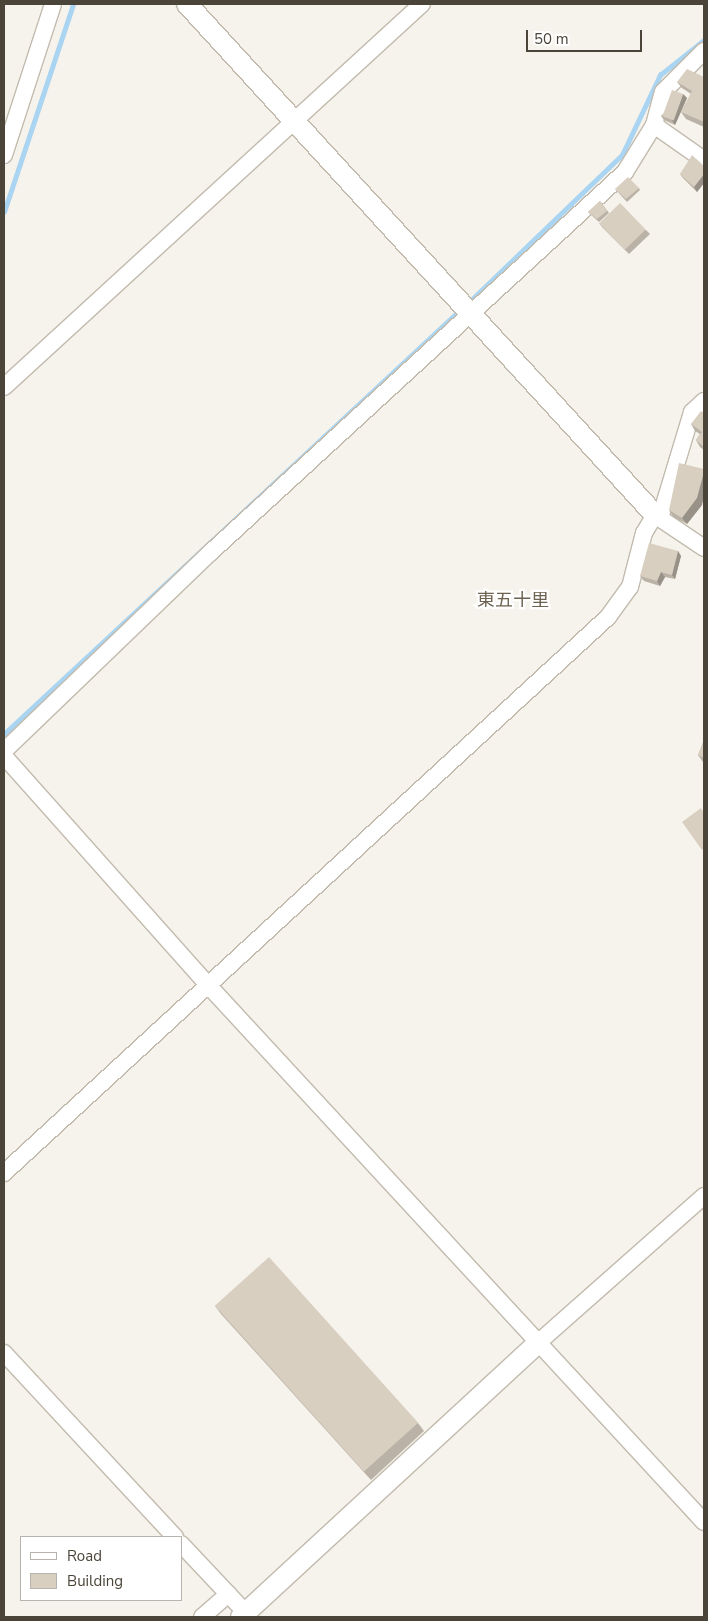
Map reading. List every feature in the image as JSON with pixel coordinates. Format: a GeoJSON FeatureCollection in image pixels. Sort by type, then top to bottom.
{"type":"FeatureCollection","features":[{"type":"Feature","properties":{"kind":"street"},"geometry":{"type":"LineString","coordinates":[[4,155],[53,4]]}},
{"type":"Feature","properties":{"kind":"street"},"geometry":{"type":"LineString","coordinates":[[187,4],[474,315],[657,517],[704,548]]}},
{"type":"Feature","properties":{"kind":"street"},"geometry":{"type":"LineString","coordinates":[[4,388],[294,119],[422,4]]}},
{"type":"Feature","properties":{"kind":"street"},"geometry":{"type":"LineString","coordinates":[[4,751],[211,552],[474,315],[625,172],[654,125],[663,92],[704,51]]}},
{"type":"Feature","properties":{"kind":"street"},"geometry":{"type":"LineString","coordinates":[[654,125],[704,160]]}},
{"type":"Feature","properties":{"kind":"street"},"geometry":{"type":"LineString","coordinates":[[4,1173],[608,617],[630,587],[644,533],[657,517],[692,412],[704,402]]}},
{"type":"Feature","properties":{"kind":"street"},"geometry":{"type":"LineString","coordinates":[[4,756],[208,986],[540,1341],[704,1522]]}},
{"type":"Feature","properties":{"kind":"street"},"geometry":{"type":"LineString","coordinates":[[182,1545],[228,1594],[244,1615],[540,1341],[704,1196]]}},
{"type":"Feature","properties":{"kind":"street"},"geometry":{"type":"LineString","coordinates":[[4,1353],[174,1536]]}},
{"type":"Feature","properties":{"kind":"street"},"geometry":{"type":"LineString","coordinates":[[202,1617],[228,1594]]}},
{"type":"Feature","properties":{"kind":"building"},"geometry":{"type":"Polygon","coordinates":[[[687,69],[704,77],[704,122],[681,112],[692,91],[677,82],[687,69]]]}},
{"type":"Feature","properties":{"kind":"building"},"geometry":{"type":"Polygon","coordinates":[[[672,90],[683,94],[674,120],[662,116],[672,90]]]}},
{"type":"Feature","properties":{"kind":"building"},"geometry":{"type":"Polygon","coordinates":[[[692,155],[704,166],[704,174],[694,187],[680,174],[692,155]]]}},
{"type":"Feature","properties":{"kind":"building"},"geometry":{"type":"Polygon","coordinates":[[[628,177],[639,188],[626,199],[615,189],[628,177]]]}},
{"type":"Feature","properties":{"kind":"building"},"geometry":{"type":"Polygon","coordinates":[[[600,201],[607,211],[597,219],[588,212],[600,201]]]}},
{"type":"Feature","properties":{"kind":"building"},"geometry":{"type":"Polygon","coordinates":[[[620,203],[646,230],[625,250],[599,223],[620,203]]]}},
{"type":"Feature","properties":{"kind":"building"},"geometry":{"type":"Polygon","coordinates":[[[701,411],[704,413],[704,447],[696,440],[702,432],[691,424],[701,411]]]}},
{"type":"Feature","properties":{"kind":"building"},"geometry":{"type":"Polygon","coordinates":[[[679,463],[704,469],[697,498],[682,518],[669,510],[679,463]]]}},
{"type":"Feature","properties":{"kind":"building"},"geometry":{"type":"Polygon","coordinates":[[[649,543],[678,551],[672,575],[661,572],[657,581],[640,576],[649,543]]]}},
{"type":"Feature","properties":{"kind":"building"},"geometry":{"type":"Polygon","coordinates":[[[704,740],[704,758],[698,755],[704,740]]]}},
{"type":"Feature","properties":{"kind":"building"},"geometry":{"type":"Polygon","coordinates":[[[701,808],[704,813],[704,848],[702,850],[682,822],[701,808]]]}},
{"type":"Feature","properties":{"kind":"building"},"geometry":{"type":"Polygon","coordinates":[[[269,1257],[418,1423],[364,1472],[215,1306],[269,1257]]]}},
{"type":"Feature","properties":{"kind":"waterway"},"geometry":{"type":"LineString","coordinates":[[4,212],[73,4]]}},
{"type":"Feature","properties":{"kind":"waterway"},"geometry":{"type":"LineString","coordinates":[[468,303],[622,155],[660,75],[704,40]]}},
{"type":"Feature","properties":{"kind":"waterway"},"geometry":{"type":"LineString","coordinates":[[4,734],[460,310]]}},
{"type":"Feature","properties":{"kind":"district","name":"東五十里"},"geometry":{"type":"Point","coordinates":[513,600]}}]}
